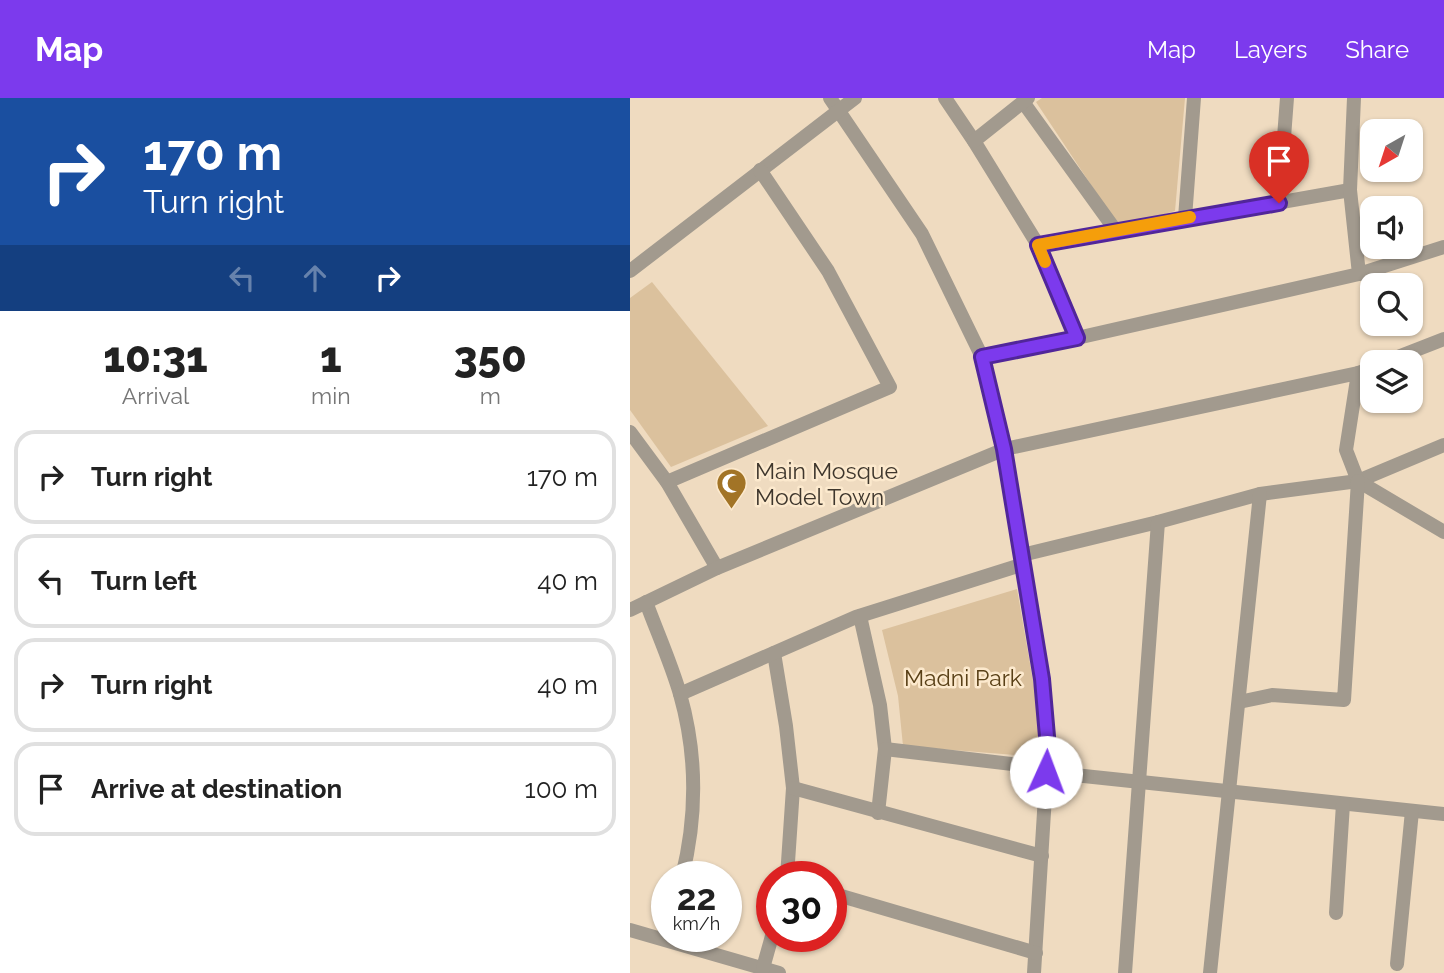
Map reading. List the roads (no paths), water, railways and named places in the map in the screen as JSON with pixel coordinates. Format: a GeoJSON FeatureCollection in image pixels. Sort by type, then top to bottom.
{"type":"FeatureCollection","features":[{"type":"Feature","properties":{"kind":"street"},"geometry":{"type":"LineString","coordinates":[[630,271],[760,170],[835,104],[855,98]]}},
{"type":"Feature","properties":{"kind":"street"},"geometry":{"type":"LineString","coordinates":[[945,98],[1038,245],[1077,338]]}},
{"type":"Feature","properties":{"kind":"street"},"geometry":{"type":"LineString","coordinates":[[1185,218],[1194,98]]}},
{"type":"Feature","properties":{"kind":"street"},"geometry":{"type":"LineString","coordinates":[[1279,203],[1287,98]]}},
{"type":"Feature","properties":{"kind":"street"},"geometry":{"type":"LineString","coordinates":[[1354,98],[1350,190],[1359,274]]}},
{"type":"Feature","properties":{"kind":"street"},"geometry":{"type":"LineString","coordinates":[[974,141],[1026,100],[1116,231]]}},
{"type":"Feature","properties":{"kind":"street"},"geometry":{"type":"LineString","coordinates":[[835,104],[922,234],[982,357],[1004,449],[1042,679],[1048,748],[1034,973]]}},
{"type":"Feature","properties":{"kind":"street"},"geometry":{"type":"LineString","coordinates":[[667,482],[890,387],[828,271],[760,170]]}},
{"type":"Feature","properties":{"kind":"street"},"geometry":{"type":"LineString","coordinates":[[1038,245],[1350,190]]}},
{"type":"Feature","properties":{"kind":"street"},"geometry":{"type":"LineString","coordinates":[[982,357],[1359,274],[1444,247]]}},
{"type":"Feature","properties":{"kind":"street"},"geometry":{"type":"LineString","coordinates":[[1416,350],[1444,339]]}},
{"type":"Feature","properties":{"kind":"street"},"geometry":{"type":"LineString","coordinates":[[630,610],[717,568],[1004,449],[1358,373],[1346,450],[1358,481],[1344,701],[1272,695],[1239,702]]}},
{"type":"Feature","properties":{"kind":"street"},"geometry":{"type":"LineString","coordinates":[[630,432],[667,482],[717,568]]}},
{"type":"Feature","properties":{"kind":"street"},"geometry":{"type":"LineString","coordinates":[[680,694],[860,616],[1023,559],[1260,494],[1358,481],[1444,445]]}},
{"type":"Feature","properties":{"kind":"street"},"geometry":{"type":"LineString","coordinates":[[1358,481],[1444,532]]}},
{"type":"Feature","properties":{"kind":"street"},"geometry":{"type":"LineString","coordinates":[[1210,973],[1260,494]]}},
{"type":"Feature","properties":{"kind":"street"},"geometry":{"type":"LineString","coordinates":[[1125,973],[1158,522]]}},
{"type":"Feature","properties":{"kind":"street"},"geometry":{"type":"LineString","coordinates":[[646,602],[680,694],[691,744],[694,799],[686,861]]}},
{"type":"Feature","properties":{"kind":"street"},"geometry":{"type":"LineString","coordinates":[[860,616],[880,705],[885,749],[878,813]]}},
{"type":"Feature","properties":{"kind":"street"},"geometry":{"type":"LineString","coordinates":[[774,653],[793,788],[787,861]]}},
{"type":"Feature","properties":{"kind":"street"},"geometry":{"type":"LineString","coordinates":[[885,749],[1139,783],[1444,814]]}},
{"type":"Feature","properties":{"kind":"street"},"geometry":{"type":"LineString","coordinates":[[793,788],[1042,856]]}},
{"type":"Feature","properties":{"kind":"street"},"geometry":{"type":"LineString","coordinates":[[1336,913],[1343,804]]}},
{"type":"Feature","properties":{"kind":"street"},"geometry":{"type":"LineString","coordinates":[[1397,964],[1412,811]]}},
{"type":"Feature","properties":{"kind":"street"},"geometry":{"type":"LineString","coordinates":[[847,898],[1036,953]]}},
{"type":"Feature","properties":{"kind":"street"},"geometry":{"type":"LineString","coordinates":[[630,930],[651,935]]}},
{"type":"Feature","properties":{"kind":"street"},"geometry":{"type":"LineString","coordinates":[[712,952],[779,973]]}},
{"type":"Feature","properties":{"kind":"street"},"geometry":{"type":"LineString","coordinates":[[763,968],[768,952]]}},
{"type":"Feature","properties":{"kind":"place","name":"Main Mosque Model Town"},"geometry":{"type":"Point","coordinates":[732,510]}},
{"type":"Feature","properties":{"kind":"park label","name":"Madni Park"},"geometry":{"type":"Point","coordinates":[963,677]}}]}
